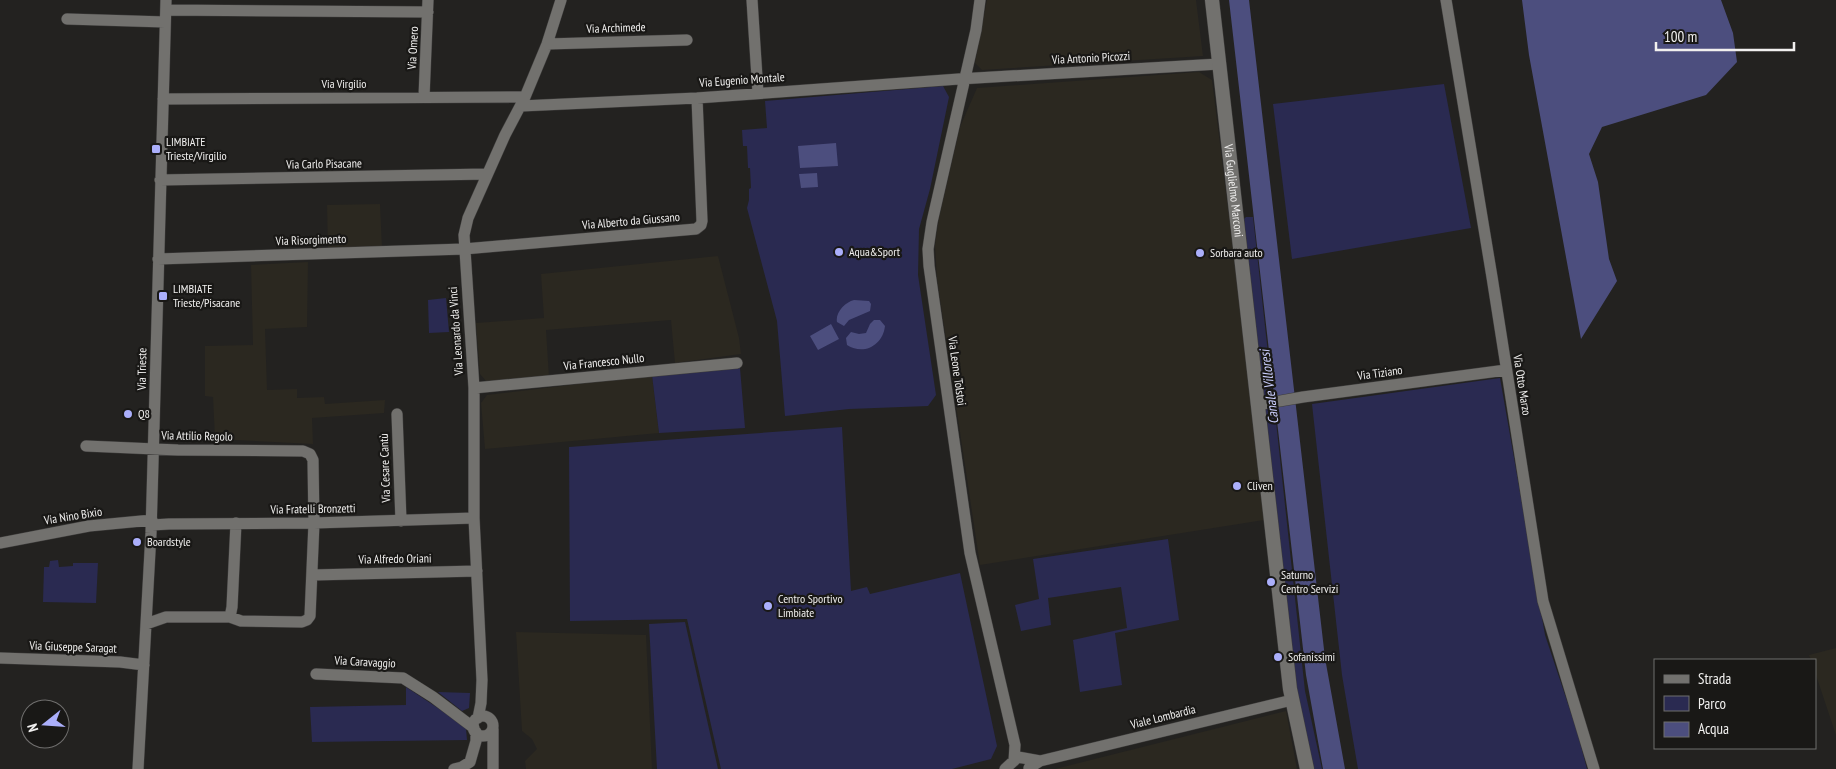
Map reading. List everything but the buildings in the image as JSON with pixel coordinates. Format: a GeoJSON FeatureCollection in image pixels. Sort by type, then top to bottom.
{"type":"FeatureCollection","features":[{"type":"Feature","properties":{"kind":"street","name":"Via Leonardo da Vinci"},"geometry":{"type":"LineString","coordinates":[[454,769],[466,765],[472,758],[476,741],[476,724],[481,703],[482,680],[474,518],[474,388],[464,235],[468,218],[487,174],[523,101],[561,0]]}},
{"type":"Feature","properties":{"kind":"street"},"geometry":{"type":"LineString","coordinates":[[752,0],[758,93]]}},
{"type":"Feature","properties":{"kind":"street","name":"Via Leone Tolstoi"},"geometry":{"type":"LineString","coordinates":[[980,0],[976,30],[932,222],[928,249],[970,553],[1019,764]]}},
{"type":"Feature","properties":{"kind":"street","name":"Via Guglielmo Marconi"},"geometry":{"type":"LineString","coordinates":[[1212,0],[1263,403],[1292,700],[1307,769]]}},
{"type":"Feature","properties":{"kind":"street","name":"Via Otto Marzo"},"geometry":{"type":"LineString","coordinates":[[1446,0],[1543,601],[1594,769]]}},
{"type":"Feature","properties":{"kind":"street"},"geometry":{"type":"LineString","coordinates":[[166,5],[428,6]]}},
{"type":"Feature","properties":{"kind":"street","name":"Via Trieste"},"geometry":{"type":"LineString","coordinates":[[138,769],[152,522],[166,5]]}},
{"type":"Feature","properties":{"kind":"street","name":"Via Omero"},"geometry":{"type":"LineString","coordinates":[[424,97],[428,6]]}},
{"type":"Feature","properties":{"kind":"street"},"geometry":{"type":"LineString","coordinates":[[67,19],[165,22]]}},
{"type":"Feature","properties":{"kind":"street","name":"Via Archimede"},"geometry":{"type":"LineString","coordinates":[[546,44],[687,40]]}},
{"type":"Feature","properties":{"kind":"street","name":"Via Antonio Picozzi"},"geometry":{"type":"LineString","coordinates":[[965,79],[1219,64]]}},
{"type":"Feature","properties":{"kind":"street","name":"Via Eugenio Montale"},"geometry":{"type":"LineString","coordinates":[[523,101],[697,98],[965,79]]}},
{"type":"Feature","properties":{"kind":"street","name":"Via Virgilio"},"geometry":{"type":"LineString","coordinates":[[162,100],[424,97],[523,101]]}},
{"type":"Feature","properties":{"kind":"street","name":"Via Alberto da Giussano"},"geometry":{"type":"LineString","coordinates":[[464,249],[696,229],[701,225],[702,221],[697,98]]}},
{"type":"Feature","properties":{"kind":"street","name":"Via Carlo Pisacane"},"geometry":{"type":"LineString","coordinates":[[160,180],[487,174]]}},
{"type":"Feature","properties":{"kind":"street","name":"Via Risorgimento"},"geometry":{"type":"LineString","coordinates":[[158,259],[464,249]]}},
{"type":"Feature","properties":{"kind":"street","name":"Via Francesco Nullo"},"geometry":{"type":"LineString","coordinates":[[474,388],[737,362]]}},
{"type":"Feature","properties":{"kind":"street","name":"Via Tiziano"},"geometry":{"type":"LineString","coordinates":[[1263,403],[1506,370]]}},
{"type":"Feature","properties":{"kind":"street","name":"Via Cesare Cantù"},"geometry":{"type":"LineString","coordinates":[[397,414],[401,520]]}},
{"type":"Feature","properties":{"kind":"street","name":"Via Attilio Regolo"},"geometry":{"type":"LineString","coordinates":[[86,446],[306,452],[313,460],[314,523]]}},
{"type":"Feature","properties":{"kind":"street","name":"Via Fratelli Bronzetti"},"geometry":{"type":"LineString","coordinates":[[152,522],[314,523],[474,518]]}},
{"type":"Feature","properties":{"kind":"street","name":"Via Nino Bixio"},"geometry":{"type":"LineString","coordinates":[[0,543],[89,526],[152,522]]}},
{"type":"Feature","properties":{"kind":"street"},"geometry":{"type":"LineString","coordinates":[[230,617],[236,523]]}},
{"type":"Feature","properties":{"kind":"street"},"geometry":{"type":"LineString","coordinates":[[146,624],[166,617],[230,617],[240,621],[304,622],[310,616],[314,523]]}},
{"type":"Feature","properties":{"kind":"street","name":"Via Alfredo Oriani"},"geometry":{"type":"LineString","coordinates":[[313,575],[476,571]]}},
{"type":"Feature","properties":{"kind":"street"},"geometry":{"type":"LineString","coordinates":[[147,607],[166,617]]}},
{"type":"Feature","properties":{"kind":"street","name":"Via Giuseppe Saragat"},"geometry":{"type":"LineString","coordinates":[[0,658],[120,662],[144,665]]}},
{"type":"Feature","properties":{"kind":"street","name":"Via Caravaggio"},"geometry":{"type":"LineString","coordinates":[[316,674],[403,678],[433,697],[461,719],[476,724]]}},
{"type":"Feature","properties":{"kind":"street","name":"Via Leonardo da Vinci"},"geometry":{"type":"LineString","coordinates":[[482,680],[491,724],[493,769]]}},
{"type":"Feature","properties":{"kind":"street","name":"Viale Lombardia"},"geometry":{"type":"LineString","coordinates":[[1019,764],[1040,761],[1292,700]]}},
{"type":"Feature","properties":{"kind":"street"},"geometry":{"type":"LineString","coordinates":[[484,716],[491,724],[491,732],[484,735],[476,724],[484,716]]}},
{"type":"Feature","properties":{"kind":"shaded area"},"geometry":{"type":"Polygon","coordinates":[[[987,0],[1196,0],[1203,56],[982,70],[975,63],[987,0]]]}},
{"type":"Feature","properties":{"kind":"shaded area"},"geometry":{"type":"Polygon","coordinates":[[[1199,72],[1212,80],[1251,393],[1264,520],[980,565],[937,279],[935,245],[939,218],[960,127],[977,88],[1199,72]]]}},
{"type":"Feature","properties":{"kind":"shaded area"},"geometry":{"type":"Polygon","coordinates":[[[380,204],[382,248],[328,249],[327,205],[380,204]]]}},
{"type":"Feature","properties":{"kind":"shaded area"},"geometry":{"type":"Polygon","coordinates":[[[718,256],[739,338],[741,354],[675,363],[671,320],[546,330],[549,377],[486,381],[480,374],[476,323],[544,318],[541,274],[718,256]]]}},
{"type":"Feature","properties":{"kind":"shaded area"},"geometry":{"type":"Polygon","coordinates":[[[308,262],[307,327],[265,329],[267,390],[297,389],[297,398],[324,397],[325,404],[385,400],[384,413],[312,418],[313,444],[215,439],[213,397],[205,396],[205,346],[253,345],[251,265],[308,262]]]}},
{"type":"Feature","properties":{"kind":"shaded area"},"geometry":{"type":"Polygon","coordinates":[[[652,375],[659,433],[485,449],[481,403],[487,395],[652,375]]]}},
{"type":"Feature","properties":{"kind":"shaded area"},"geometry":{"type":"Polygon","coordinates":[[[516,632],[646,635],[652,769],[526,769],[525,761],[537,749],[532,739],[522,731],[516,632]]]}},
{"type":"Feature","properties":{"kind":"shaded area"},"geometry":{"type":"Polygon","coordinates":[[[1836,648],[1836,735],[1816,675],[1816,659],[1811,659],[1809,655],[1836,648]]]}},
{"type":"Feature","properties":{"kind":"shaded area"},"geometry":{"type":"Polygon","coordinates":[[[1286,711],[1297,769],[1055,769],[1286,711]]]}},
{"type":"Feature","properties":{"kind":"green space"},"geometry":{"type":"Polygon","coordinates":[[[1444,84],[1471,228],[1292,259],[1273,104],[1444,84]]]}},
{"type":"Feature","properties":{"kind":"green space","name":"Aqua&Sport"},"geometry":{"type":"Polygon","coordinates":[[[943,86],[949,97],[930,189],[919,229],[918,275],[936,395],[928,406],[849,409],[785,416],[777,321],[747,208],[749,189],[751,188],[750,168],[748,168],[747,146],[743,146],[742,130],[767,128],[765,101],[943,86]]]}},
{"type":"Feature","properties":{"kind":"green space"},"geometry":{"type":"Polygon","coordinates":[[[1246,217],[1253,217],[1273,399],[1263,400],[1244,219],[1246,217]]]}},
{"type":"Feature","properties":{"kind":"green space"},"geometry":{"type":"Polygon","coordinates":[[[446,298],[449,332],[429,333],[428,300],[446,298]]]}},
{"type":"Feature","properties":{"kind":"green space"},"geometry":{"type":"Polygon","coordinates":[[[740,368],[745,428],[659,433],[652,375],[740,368]]]}},
{"type":"Feature","properties":{"kind":"green space"},"geometry":{"type":"Polygon","coordinates":[[[1500,378],[1545,635],[1577,731],[1587,769],[1358,769],[1342,675],[1312,404],[1500,378]]]}},
{"type":"Feature","properties":{"kind":"green space"},"geometry":{"type":"Polygon","coordinates":[[[1274,403],[1305,691],[1322,769],[1311,769],[1298,709],[1265,405],[1274,403]]]}},
{"type":"Feature","properties":{"kind":"green space","name":"Centro Sportivo Limbiate"},"geometry":{"type":"Polygon","coordinates":[[[842,427],[851,591],[867,587],[870,594],[960,573],[997,746],[991,759],[952,769],[721,769],[687,619],[570,621],[569,447],[842,427]]]}},
{"type":"Feature","properties":{"kind":"green space"},"geometry":{"type":"Polygon","coordinates":[[[1168,539],[1179,620],[1115,633],[1122,685],[1080,692],[1073,640],[1127,628],[1121,587],[1048,598],[1051,625],[1021,631],[1015,605],[1039,599],[1033,559],[1168,539]]]}},
{"type":"Feature","properties":{"kind":"green space"},"geometry":{"type":"Polygon","coordinates":[[[58,560],[59,567],[73,566],[73,563],[98,563],[96,603],[43,602],[44,567],[49,567],[50,561],[58,560]]]}},
{"type":"Feature","properties":{"kind":"green space"},"geometry":{"type":"Polygon","coordinates":[[[685,622],[718,769],[657,769],[649,624],[685,622]]]}},
{"type":"Feature","properties":{"kind":"green space"},"geometry":{"type":"Polygon","coordinates":[[[406,687],[459,722],[466,729],[467,740],[312,742],[310,707],[406,705],[406,687]]]}},
{"type":"Feature","properties":{"kind":"green space"},"geometry":{"type":"Polygon","coordinates":[[[438,692],[470,693],[469,708],[462,711],[438,692]]]}},
{"type":"Feature","properties":{"kind":"water","name":"Canale Villoresi"},"geometry":{"type":"Polygon","coordinates":[[[1229,0],[1249,0],[1325,658],[1345,769],[1323,769],[1306,675],[1229,0]]]}},
{"type":"Feature","properties":{"kind":"water"},"geometry":{"type":"Polygon","coordinates":[[[1522,0],[1721,0],[1733,33],[1737,62],[1706,95],[1602,127],[1589,154],[1598,182],[1609,259],[1617,281],[1581,339],[1529,55],[1522,0]]]}},
{"type":"Feature","properties":{"kind":"water"},"geometry":{"type":"Polygon","coordinates":[[[836,143],[838,166],[800,168],[798,146],[836,143]]]}},
{"type":"Feature","properties":{"kind":"water"},"geometry":{"type":"Polygon","coordinates":[[[817,173],[818,187],[801,188],[799,174],[817,173]]]}},
{"type":"Feature","properties":{"kind":"water"},"geometry":{"type":"Polygon","coordinates":[[[854,300],[869,301],[871,304],[870,311],[849,320],[844,326],[837,322],[839,312],[844,305],[854,300]]]}},
{"type":"Feature","properties":{"kind":"water"},"geometry":{"type":"Polygon","coordinates":[[[874,320],[880,320],[885,326],[881,339],[877,343],[866,349],[853,348],[847,345],[846,338],[851,332],[866,333],[874,320]]]}},
{"type":"Feature","properties":{"kind":"water"},"geometry":{"type":"Polygon","coordinates":[[[831,324],[839,339],[818,350],[810,336],[831,324]]]}},
{"type":"Feature","properties":{"kind":"place","name":"LIMBIATE Trieste/Virgilio"},"geometry":{"type":"Point","coordinates":[156,149]}},
{"type":"Feature","properties":{"kind":"place","name":"Aqua&Sport"},"geometry":{"type":"Point","coordinates":[839,252]}},
{"type":"Feature","properties":{"kind":"place","name":"Sorbara auto"},"geometry":{"type":"Point","coordinates":[1200,253]}},
{"type":"Feature","properties":{"kind":"place","name":"LIMBIATE Trieste/Pisacane"},"geometry":{"type":"Point","coordinates":[163,296]}},
{"type":"Feature","properties":{"kind":"place","name":"Q8"},"geometry":{"type":"Point","coordinates":[128,414]}},
{"type":"Feature","properties":{"kind":"place","name":"Cliven"},"geometry":{"type":"Point","coordinates":[1237,486]}},
{"type":"Feature","properties":{"kind":"place","name":"Boardstyle"},"geometry":{"type":"Point","coordinates":[137,542]}},
{"type":"Feature","properties":{"kind":"place","name":"Saturno Centro Servizi"},"geometry":{"type":"Point","coordinates":[1271,582]}},
{"type":"Feature","properties":{"kind":"place","name":"Centro Sportivo Limbiate"},"geometry":{"type":"Point","coordinates":[768,606]}},
{"type":"Feature","properties":{"kind":"place","name":"Sofanissimi"},"geometry":{"type":"Point","coordinates":[1278,657]}}]}
